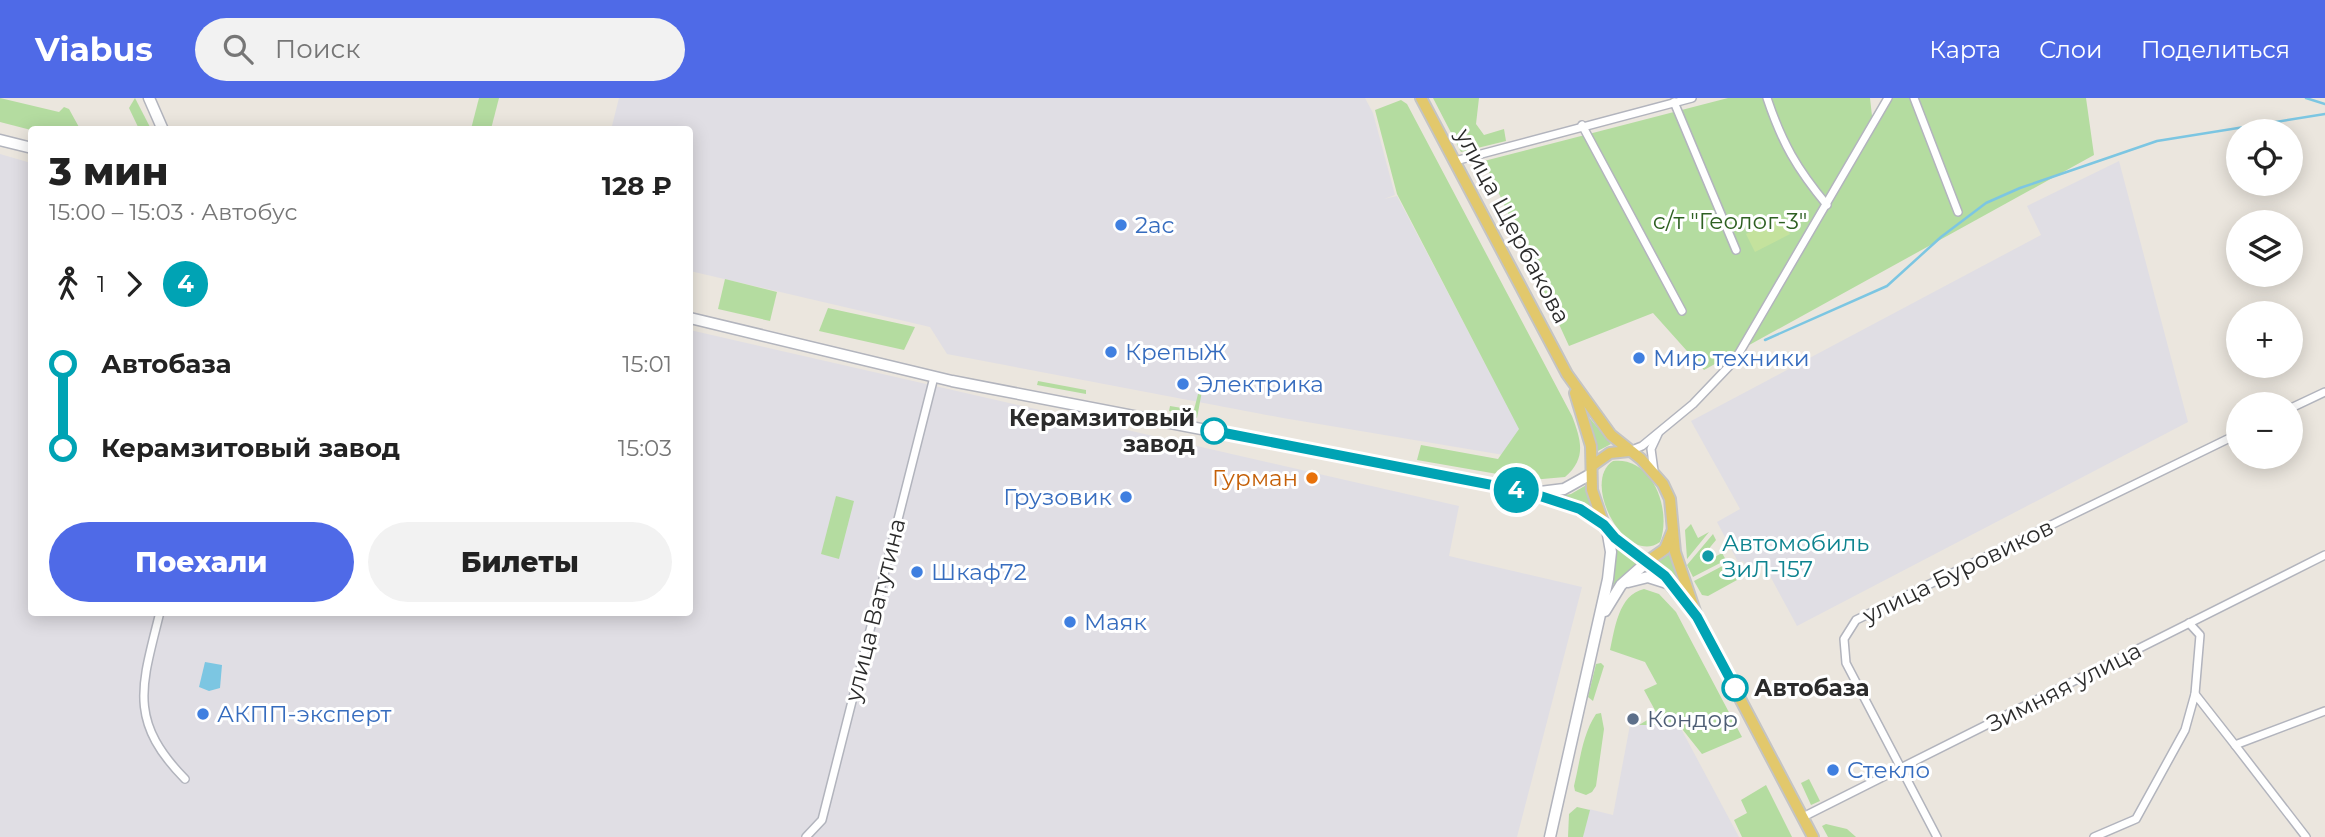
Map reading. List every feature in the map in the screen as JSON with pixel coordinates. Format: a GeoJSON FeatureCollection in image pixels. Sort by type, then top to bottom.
{"type":"FeatureCollection","features":[{"type":"Feature","properties":{"kind":"main road"},"geometry":{"type":"LineString","coordinates":[[149,98],[161,126]]}},
{"type":"Feature","properties":{"kind":"main road","name":"улица Щербакова"},"geometry":{"type":"LineString","coordinates":[[1422,98],[1567,374]]}},
{"type":"Feature","properties":{"kind":"main road"},"geometry":{"type":"LineString","coordinates":[[0,140],[28,147]]}},
{"type":"Feature","properties":{"kind":"main road"},"geometry":{"type":"LineString","coordinates":[[693,319],[791,340],[933,377],[1528,492],[1564,502],[1605,527],[1648,562],[1672,585],[1697,617]]}},
{"type":"Feature","properties":{"kind":"main road"},"geometry":{"type":"LineString","coordinates":[[1567,374],[1599,420],[1629,451],[1654,471],[1670,499],[1675,552],[1697,617],[1813,837]]}},
{"type":"Feature","properties":{"kind":"main road"},"geometry":{"type":"LineString","coordinates":[[1550,837],[1610,565],[1605,527],[1596,505],[1586,426],[1567,374]]}},
{"type":"Feature","properties":{"kind":"main road"},"geometry":{"type":"LineString","coordinates":[[1528,492],[1564,489],[1610,453],[1629,451]]}},
{"type":"Feature","properties":{"kind":"main road"},"geometry":{"type":"LineString","coordinates":[[1598,627],[1621,585],[1665,550],[1672,529]]}},
{"type":"Feature","properties":{"kind":"main road"},"geometry":{"type":"LineString","coordinates":[[1621,585],[1648,577],[1672,585]]}},
{"type":"Feature","properties":{"kind":"street"},"geometry":{"type":"LineString","coordinates":[[1455,161],[1582,125],[1692,98]]}},
{"type":"Feature","properties":{"kind":"street"},"geometry":{"type":"LineString","coordinates":[[1767,98],[1781,141],[1798,171],[1827,205]]}},
{"type":"Feature","properties":{"kind":"street"},"geometry":{"type":"LineString","coordinates":[[1629,451],[1658,433],[1693,404],[1735,360],[1888,98]]}},
{"type":"Feature","properties":{"kind":"street"},"geometry":{"type":"LineString","coordinates":[[1914,98],[1958,212]]}},
{"type":"Feature","properties":{"kind":"street"},"geometry":{"type":"LineString","coordinates":[[1674,102],[1736,250]]}},
{"type":"Feature","properties":{"kind":"street"},"geometry":{"type":"LineString","coordinates":[[1582,125],[1682,310]]}},
{"type":"Feature","properties":{"kind":"street","name":"улица Ватутина"},"geometry":{"type":"LineString","coordinates":[[806,837],[822,820],[933,377]]}},
{"type":"Feature","properties":{"kind":"street"},"geometry":{"type":"LineString","coordinates":[[2303,402],[2325,392]]}},
{"type":"Feature","properties":{"kind":"street"},"geometry":{"type":"LineString","coordinates":[[1654,471],[1651,449],[1658,433]]}},
{"type":"Feature","properties":{"kind":"street","name":"улица Буровиков"},"geometry":{"type":"LineString","coordinates":[[1937,837],[1846,663],[1844,639],[1856,620],[2226,440]]}},
{"type":"Feature","properties":{"kind":"street","name":"Зимняя улица"},"geometry":{"type":"LineString","coordinates":[[1803,817],[1902,770],[2325,555]]}},
{"type":"Feature","properties":{"kind":"street"},"geometry":{"type":"LineString","coordinates":[[159,616],[143,682],[144,710],[163,756],[185,779]]}},
{"type":"Feature","properties":{"kind":"street"},"geometry":{"type":"LineString","coordinates":[[2094,837],[2136,819],[2185,730],[2194,694],[2200,635],[2189,623]]}},
{"type":"Feature","properties":{"kind":"street"},"geometry":{"type":"LineString","coordinates":[[2194,694],[2306,837]]}},
{"type":"Feature","properties":{"kind":"street"},"geometry":{"type":"LineString","coordinates":[[2235,745],[2325,711]]}},
{"type":"Feature","properties":{"kind":"shaded area"},"geometry":{"type":"Polygon","coordinates":[[[619,98],[1365,98],[1373,113],[1395,195],[1384,199],[1397,196],[1533,454],[1527,459],[1283,418],[947,354],[930,327],[693,272],[693,126],[612,126],[619,98]]]}},
{"type":"Feature","properties":{"kind":"shaded area"},"geometry":{"type":"Polygon","coordinates":[[[0,154],[28,162],[28,616],[693,616],[693,331],[1459,506],[1449,556],[1582,587],[1517,837],[0,837],[0,154]]]}},
{"type":"Feature","properties":{"kind":"shaded area"},"geometry":{"type":"Polygon","coordinates":[[[2119,161],[2188,422],[1797,626],[1762,561],[1747,568],[1743,561],[1738,562],[1717,522],[1740,509],[1691,421],[2041,235],[2027,206],[2119,161]]]}},
{"type":"Feature","properties":{"kind":"shaded area"},"geometry":{"type":"Polygon","coordinates":[[[1630,725],[1679,725],[1739,837],[1583,837],[1589,809],[1613,815],[1630,725]]]}},
{"type":"Feature","properties":{"kind":"green space"},"geometry":{"type":"Polygon","coordinates":[[[0,98],[59,112],[64,107],[69,109],[78,126],[28,126],[28,129],[0,122],[0,98]]]}},
{"type":"Feature","properties":{"kind":"green space"},"geometry":{"type":"Polygon","coordinates":[[[135,98],[149,126],[138,126],[129,108],[135,98]]]}},
{"type":"Feature","properties":{"kind":"green space"},"geometry":{"type":"Polygon","coordinates":[[[479,98],[499,98],[492,126],[472,126],[479,98]]]}},
{"type":"Feature","properties":{"kind":"green space"},"geometry":{"type":"Polygon","coordinates":[[[1433,98],[1479,98],[1476,124],[1484,135],[1504,129],[1506,141],[1461,152],[1433,98]]]}},
{"type":"Feature","properties":{"kind":"green space","name":"с/т \"Геолог-3\""},"geometry":{"type":"Polygon","coordinates":[[[1728,98],[1870,98],[1872,116],[1884,98],[2086,98],[2094,155],[1704,370],[1653,313],[1569,346],[1484,161],[1728,98]]]}},
{"type":"Feature","properties":{"kind":"green space"},"geometry":{"type":"Polygon","coordinates":[[[1401,100],[1407,104],[1572,416],[1580,448],[1577,463],[1565,477],[1531,480],[1417,460],[1421,445],[1498,459],[1519,429],[1397,194],[1375,110],[1401,100]]]}},
{"type":"Feature","properties":{"kind":"green space"},"geometry":{"type":"Polygon","coordinates":[[[1781,216],[1790,234],[1755,252],[1746,234],[1781,216]]]}},
{"type":"Feature","properties":{"kind":"green space"},"geometry":{"type":"Polygon","coordinates":[[[725,279],[777,292],[770,321],[718,309],[725,279]]]}},
{"type":"Feature","properties":{"kind":"green space"},"geometry":{"type":"Polygon","coordinates":[[[828,308],[915,327],[904,350],[819,331],[828,308]]]}},
{"type":"Feature","properties":{"kind":"green space"},"geometry":{"type":"Polygon","coordinates":[[[1038,381],[1086,390],[1086,394],[1037,385],[1038,381]]]}},
{"type":"Feature","properties":{"kind":"green space"},"geometry":{"type":"Polygon","coordinates":[[[1199,390],[1202,391],[1197,418],[1169,411],[1170,406],[1194,410],[1199,390]]]}},
{"type":"Feature","properties":{"kind":"green space"},"geometry":{"type":"Polygon","coordinates":[[[1588,416],[1611,444],[1596,452],[1588,416]]]}},
{"type":"Feature","properties":{"kind":"green space"},"geometry":{"type":"Polygon","coordinates":[[[1613,461],[1627,462],[1639,467],[1649,476],[1656,488],[1663,516],[1660,542],[1647,547],[1634,543],[1621,533],[1611,519],[1604,502],[1602,486],[1604,472],[1613,461]]]}},
{"type":"Feature","properties":{"kind":"green space"},"geometry":{"type":"Polygon","coordinates":[[[1588,484],[1591,510],[1560,496],[1571,494],[1588,484]]]}},
{"type":"Feature","properties":{"kind":"green space"},"geometry":{"type":"Polygon","coordinates":[[[836,496],[854,501],[839,559],[821,554],[836,496]]]}},
{"type":"Feature","properties":{"kind":"green space"},"geometry":{"type":"Polygon","coordinates":[[[1691,524],[1698,538],[1709,532],[1687,559],[1685,530],[1691,524]]]}},
{"type":"Feature","properties":{"kind":"green space"},"geometry":{"type":"Polygon","coordinates":[[[1713,534],[1716,540],[1702,557],[1705,562],[1722,553],[1726,560],[1693,577],[1687,565],[1713,534]]]}},
{"type":"Feature","properties":{"kind":"green space"},"geometry":{"type":"Polygon","coordinates":[[[1615,547],[1637,563],[1611,587],[1616,561],[1615,547]]]}},
{"type":"Feature","properties":{"kind":"green space"},"geometry":{"type":"Polygon","coordinates":[[[1672,552],[1681,587],[1657,562],[1672,552]]]}},
{"type":"Feature","properties":{"kind":"green space"},"geometry":{"type":"Polygon","coordinates":[[[1728,563],[1737,580],[1708,596],[1702,595],[1694,581],[1728,563]]]}},
{"type":"Feature","properties":{"kind":"green space"},"geometry":{"type":"Polygon","coordinates":[[[1644,589],[1659,594],[1676,612],[1742,737],[1702,754],[1679,725],[1639,725],[1657,714],[1644,690],[1657,684],[1645,662],[1610,650],[1623,605],[1635,592],[1644,589]]]}},
{"type":"Feature","properties":{"kind":"green space"},"geometry":{"type":"Polygon","coordinates":[[[1601,663],[1604,666],[1593,701],[1588,697],[1596,664],[1601,663]]]}},
{"type":"Feature","properties":{"kind":"green space"},"geometry":{"type":"Polygon","coordinates":[[[1601,713],[1604,729],[1596,786],[1586,795],[1575,791],[1574,786],[1588,731],[1596,714],[1601,713]]]}},
{"type":"Feature","properties":{"kind":"green space"},"geometry":{"type":"Polygon","coordinates":[[[1809,779],[1820,801],[1811,805],[1801,783],[1809,779]]]}},
{"type":"Feature","properties":{"kind":"green space"},"geometry":{"type":"Polygon","coordinates":[[[1766,785],[1792,837],[1742,837],[1734,820],[1747,813],[1741,800],[1766,785]]]}},
{"type":"Feature","properties":{"kind":"green space"},"geometry":{"type":"Polygon","coordinates":[[[1577,807],[1590,810],[1583,837],[1568,837],[1569,814],[1577,807]]]}},
{"type":"Feature","properties":{"kind":"green space"},"geometry":{"type":"Polygon","coordinates":[[[1826,824],[1847,829],[1856,837],[1828,837],[1822,826],[1826,824]]]}},
{"type":"Feature","properties":{"kind":"water"},"geometry":{"type":"Polygon","coordinates":[[[205,662],[222,665],[220,688],[209,691],[199,687],[205,662]]]}},
{"type":"Feature","properties":{"kind":"waterway"},"geometry":{"type":"LineString","coordinates":[[2306,98],[2325,104]]}},
{"type":"Feature","properties":{"kind":"waterway"},"geometry":{"type":"LineString","coordinates":[[1765,340],[1887,286],[1941,237],[1986,203],[2020,188],[2157,141],[2325,114]]}},
{"type":"Feature","properties":{"kind":"bus line","name":"4"},"geometry":{"type":"LineString","coordinates":[[1214,431],[1528,492],[1580,509],[1594,517],[1615,538],[1665,576],[1697,617],[1735,688]]}},
{"type":"Feature","properties":{"kind":"place","name":"2ас"},"geometry":{"type":"Point","coordinates":[1121,225]}},
{"type":"Feature","properties":{"kind":"place","name":"КрепыЖ"},"geometry":{"type":"Point","coordinates":[1111,352]}},
{"type":"Feature","properties":{"kind":"place","name":"Мир техники"},"geometry":{"type":"Point","coordinates":[1639,358]}},
{"type":"Feature","properties":{"kind":"place","name":"Электрика"},"geometry":{"type":"Point","coordinates":[1183,384]}},
{"type":"Feature","properties":{"kind":"place","name":"Керамзитовый завод"},"geometry":{"type":"Point","coordinates":[1214,431]}},
{"type":"Feature","properties":{"kind":"place","name":"Гурман"},"geometry":{"type":"Point","coordinates":[1312,478]}},
{"type":"Feature","properties":{"kind":"place","name":"Грузовик"},"geometry":{"type":"Point","coordinates":[1126,497]}},
{"type":"Feature","properties":{"kind":"place","name":"Автомобиль ЗиЛ-157"},"geometry":{"type":"Point","coordinates":[1708,556]}},
{"type":"Feature","properties":{"kind":"place","name":"Шкаф72"},"geometry":{"type":"Point","coordinates":[917,572]}},
{"type":"Feature","properties":{"kind":"place","name":"Маяк"},"geometry":{"type":"Point","coordinates":[1070,622]}},
{"type":"Feature","properties":{"kind":"place","name":"Автобаза"},"geometry":{"type":"Point","coordinates":[1735,688]}},
{"type":"Feature","properties":{"kind":"place","name":"АКПП-эксперт"},"geometry":{"type":"Point","coordinates":[203,714]}},
{"type":"Feature","properties":{"kind":"place","name":"Кондор"},"geometry":{"type":"Point","coordinates":[1633,719]}},
{"type":"Feature","properties":{"kind":"place","name":"Стекло"},"geometry":{"type":"Point","coordinates":[1833,770]}}]}
